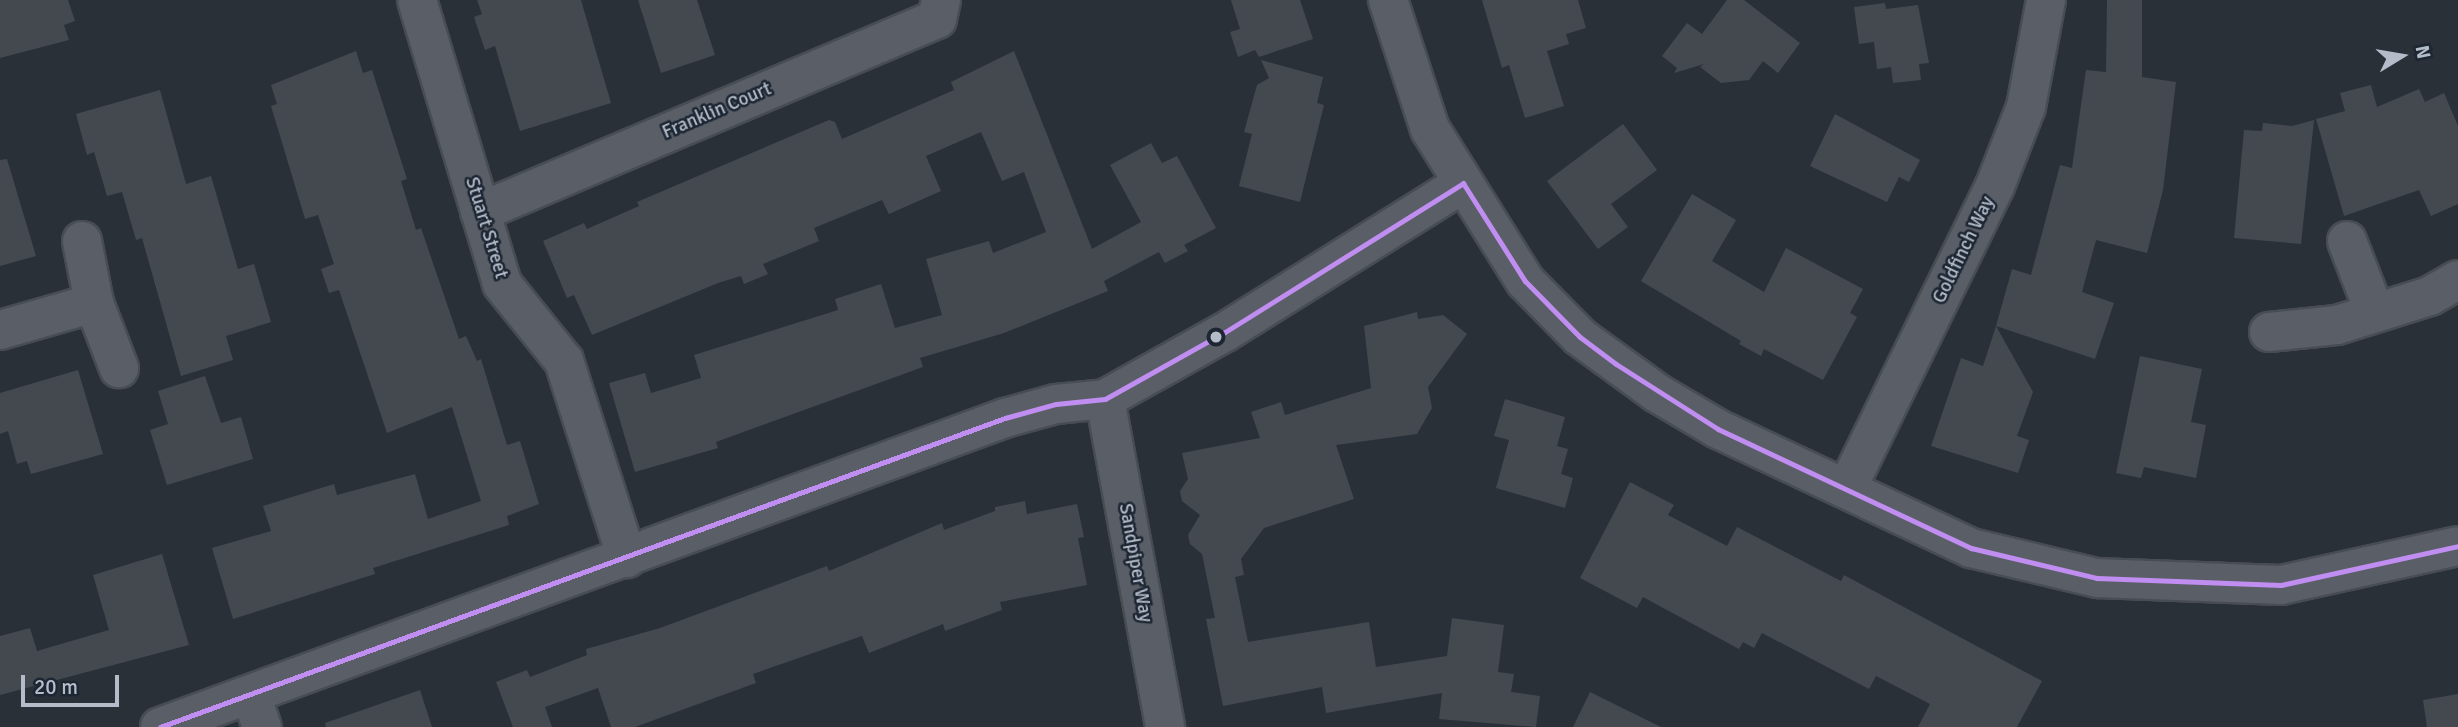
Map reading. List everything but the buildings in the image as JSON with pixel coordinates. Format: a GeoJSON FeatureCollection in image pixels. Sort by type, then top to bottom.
{"type":"FeatureCollection","features":[{"type":"Feature","properties":{"kind":"street","name":"Stuart Street"},"geometry":{"type":"LineString","coordinates":[[417,0],[502,284],[564,361],[627,558]]}},
{"type":"Feature","properties":{"kind":"street","name":"Franklin Court"},"geometry":{"type":"LineString","coordinates":[[480,212],[937,19],[941,0]]}},
{"type":"Feature","properties":{"kind":"street"},"geometry":{"type":"LineString","coordinates":[[1388,0],[1430,129],[1525,281],[1580,337],[1687,412],[1971,548],[2084,576],[2145,583],[2280,585],[2458,546]]}},
{"type":"Feature","properties":{"kind":"street","name":"Goldfinch Way"},"geometry":{"type":"LineString","coordinates":[[1847,488],[1995,186],[2026,107],[2046,0]]}},
{"type":"Feature","properties":{"kind":"street"},"geometry":{"type":"LineString","coordinates":[[160,727],[257,712],[627,558],[1005,418],[1056,404],[1105,399],[1237,325],[1463,183]]}},
{"type":"Feature","properties":{"kind":"street"},"geometry":{"type":"LineString","coordinates":[[2347,240],[2375,313]]}},
{"type":"Feature","properties":{"kind":"street"},"geometry":{"type":"LineString","coordinates":[[82,241],[94,303],[119,368]]}},
{"type":"Feature","properties":{"kind":"street"},"geometry":{"type":"LineString","coordinates":[[2269,332],[2337,325],[2430,296],[2458,280]]}},
{"type":"Feature","properties":{"kind":"street"},"geometry":{"type":"LineString","coordinates":[[0,330],[94,303]]}},
{"type":"Feature","properties":{"kind":"street","name":"Sandpiper Way"},"geometry":{"type":"LineString","coordinates":[[1105,399],[1165,727]]}},
{"type":"Feature","properties":{"kind":"transit line"},"geometry":{"type":"LineString","coordinates":[[160,727],[1005,418],[1056,404],[1105,399],[1225,332],[1463,183],[1525,281],[1580,337],[1616,364],[1718,429],[1971,548],[2097,578],[2281,585],[2458,546]]}}]}
